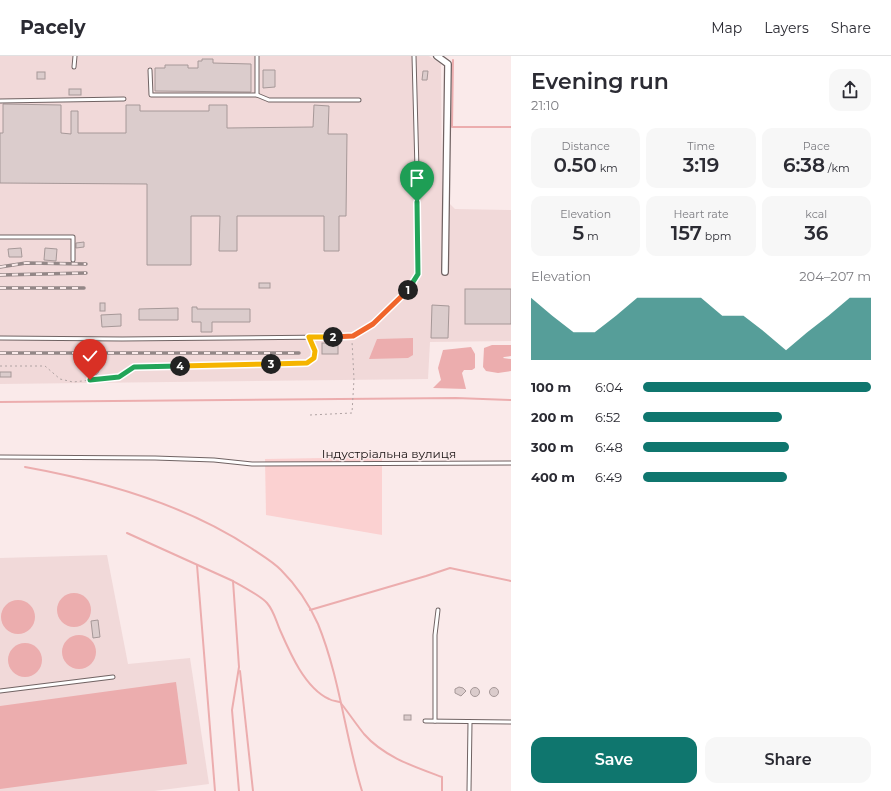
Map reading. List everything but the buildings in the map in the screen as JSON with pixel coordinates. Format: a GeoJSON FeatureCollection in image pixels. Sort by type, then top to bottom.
{"type":"FeatureCollection","features":[{"type":"Feature","properties":{"kind":"street"},"geometry":{"type":"LineString","coordinates":[[437,56],[448,64],[445,272]]}},
{"type":"Feature","properties":{"kind":"lane"},"geometry":{"type":"LineString","coordinates":[[74,67],[75,56]]}},
{"type":"Feature","properties":{"kind":"lane"},"geometry":{"type":"LineString","coordinates":[[257,56],[257,95]]}},
{"type":"Feature","properties":{"kind":"lane"},"geometry":{"type":"LineString","coordinates":[[0,338],[122,339],[353,336],[373,324],[408,290],[418,274],[414,56]]}},
{"type":"Feature","properties":{"kind":"lane"},"geometry":{"type":"LineString","coordinates":[[150,70],[151,95],[257,95],[269,100],[359,100]]}},
{"type":"Feature","properties":{"kind":"lane"},"geometry":{"type":"LineString","coordinates":[[0,101],[124,99]]}},
{"type":"Feature","properties":{"kind":"lane"},"geometry":{"type":"LineString","coordinates":[[0,237],[73,237],[73,260]]}},
{"type":"Feature","properties":{"kind":"lane","name":"Індустріальна вулиця"},"geometry":{"type":"LineString","coordinates":[[0,457],[155,458],[267,463],[511,463]]}},
{"type":"Feature","properties":{"kind":"lane"},"geometry":{"type":"LineString","coordinates":[[436,722],[436,635],[438,610]]}},
{"type":"Feature","properties":{"kind":"lane"},"geometry":{"type":"LineString","coordinates":[[0,691],[113,677]]}},
{"type":"Feature","properties":{"kind":"lane"},"geometry":{"type":"LineString","coordinates":[[425,721],[470,723],[511,722]]}},
{"type":"Feature","properties":{"kind":"lane"},"geometry":{"type":"LineString","coordinates":[[469,791],[470,723]]}},
{"type":"Feature","properties":{"kind":"path"},"geometry":{"type":"LineString","coordinates":[[310,414],[352,413],[354,379],[353,336]]}},
{"type":"Feature","properties":{"kind":"path"},"geometry":{"type":"LineString","coordinates":[[0,366],[45,366],[60,379],[73,382],[119,377],[134,367],[307,363],[314,358],[315,351],[309,337]]}},
{"type":"Feature","properties":{"kind":"shaded area"},"geometry":{"type":"Polygon","coordinates":[[[0,56],[429,56],[441,64],[442,196],[455,209],[511,210],[511,341],[430,342],[428,379],[0,384],[0,56]]]}},
{"type":"Feature","properties":{"kind":"shaded area"},"geometry":{"type":"Polygon","coordinates":[[[413,338],[413,355],[408,358],[369,359],[377,339],[413,338]]]}},
{"type":"Feature","properties":{"kind":"shaded area"},"geometry":{"type":"Polygon","coordinates":[[[492,345],[511,345],[511,356],[503,358],[511,359],[511,371],[498,373],[486,371],[483,367],[484,348],[492,345]]]}},
{"type":"Feature","properties":{"kind":"shaded area"},"geometry":{"type":"Polygon","coordinates":[[[471,347],[475,354],[475,368],[472,370],[464,370],[462,373],[466,389],[433,388],[441,380],[438,368],[443,350],[471,347]]]}},
{"type":"Feature","properties":{"kind":"shaded area"},"geometry":{"type":"Polygon","coordinates":[[[382,457],[382,535],[266,515],[265,459],[382,457]]]}},
{"type":"Feature","properties":{"kind":"shaded area"},"geometry":{"type":"Polygon","coordinates":[[[107,555],[128,664],[190,658],[209,784],[154,791],[0,791],[0,558],[107,555]]]}},
{"type":"Feature","properties":{"kind":"shaded area"},"geometry":{"type":"Polygon","coordinates":[[[77,593],[84,595],[89,600],[91,610],[89,620],[84,625],[71,627],[64,625],[59,620],[57,607],[59,600],[64,595],[77,593]]]}},
{"type":"Feature","properties":{"kind":"shaded area"},"geometry":{"type":"Polygon","coordinates":[[[15,600],[21,600],[25,601],[32,607],[35,617],[34,624],[28,631],[21,634],[15,634],[11,633],[4,627],[1,620],[1,614],[2,610],[8,603],[15,600]]]}},
{"type":"Feature","properties":{"kind":"shaded area"},"geometry":{"type":"Polygon","coordinates":[[[82,635],[89,637],[94,642],[96,652],[94,662],[89,667],[76,669],[69,667],[64,662],[62,649],[64,642],[69,637],[82,635]]]}},
{"type":"Feature","properties":{"kind":"shaded area"},"geometry":{"type":"Polygon","coordinates":[[[22,643],[28,643],[32,644],[39,650],[42,660],[41,667],[35,674],[28,677],[22,677],[18,676],[11,670],[8,663],[8,657],[9,653],[15,646],[22,643]]]}},
{"type":"Feature","properties":{"kind":"shaded area"},"geometry":{"type":"Polygon","coordinates":[[[176,682],[187,764],[0,789],[0,706],[176,682]]]}},
{"type":"Feature","properties":{"kind":"waterway"},"geometry":{"type":"LineString","coordinates":[[453,60],[452,127],[511,127]]}},
{"type":"Feature","properties":{"kind":"waterway"},"geometry":{"type":"LineString","coordinates":[[0,402],[456,398],[511,400]]}},
{"type":"Feature","properties":{"kind":"waterway"},"geometry":{"type":"LineString","coordinates":[[25,467],[84,479],[142,496],[171,507],[226,532],[266,558],[281,570],[297,588],[306,602],[318,624],[326,644],[362,791]]}},
{"type":"Feature","properties":{"kind":"waterway"},"geometry":{"type":"LineString","coordinates":[[127,533],[233,581],[239,667],[232,710],[239,791]]}},
{"type":"Feature","properties":{"kind":"waterway"},"geometry":{"type":"LineString","coordinates":[[197,565],[215,791]]}},
{"type":"Feature","properties":{"kind":"waterway"},"geometry":{"type":"LineString","coordinates":[[310,610],[450,568],[511,581]]}},
{"type":"Feature","properties":{"kind":"waterway"},"geometry":{"type":"LineString","coordinates":[[233,581],[260,597],[269,606],[299,669],[313,687],[320,694],[330,700],[340,702],[364,734],[381,749],[400,760],[442,777],[442,791]]}},
{"type":"Feature","properties":{"kind":"waterway"},"geometry":{"type":"LineString","coordinates":[[240,671],[253,791]]}},
{"type":"Feature","properties":{"kind":"railway"},"geometry":{"type":"LineString","coordinates":[[0,267],[26,263],[86,264]]}},
{"type":"Feature","properties":{"kind":"railway"},"geometry":{"type":"LineString","coordinates":[[0,275],[86,273]]}},
{"type":"Feature","properties":{"kind":"railway"},"geometry":{"type":"LineString","coordinates":[[0,288],[84,288]]}},
{"type":"Feature","properties":{"kind":"railway"},"geometry":{"type":"LineString","coordinates":[[0,353],[299,353]]}},
{"type":"Feature","properties":{"kind":"route"},"geometry":{"type":"LineString","coordinates":[[90,380],[119,377],[134,367],[307,363],[314,358],[315,351],[309,337],[353,336],[373,324],[408,290],[418,274],[417,202]]}}]}
